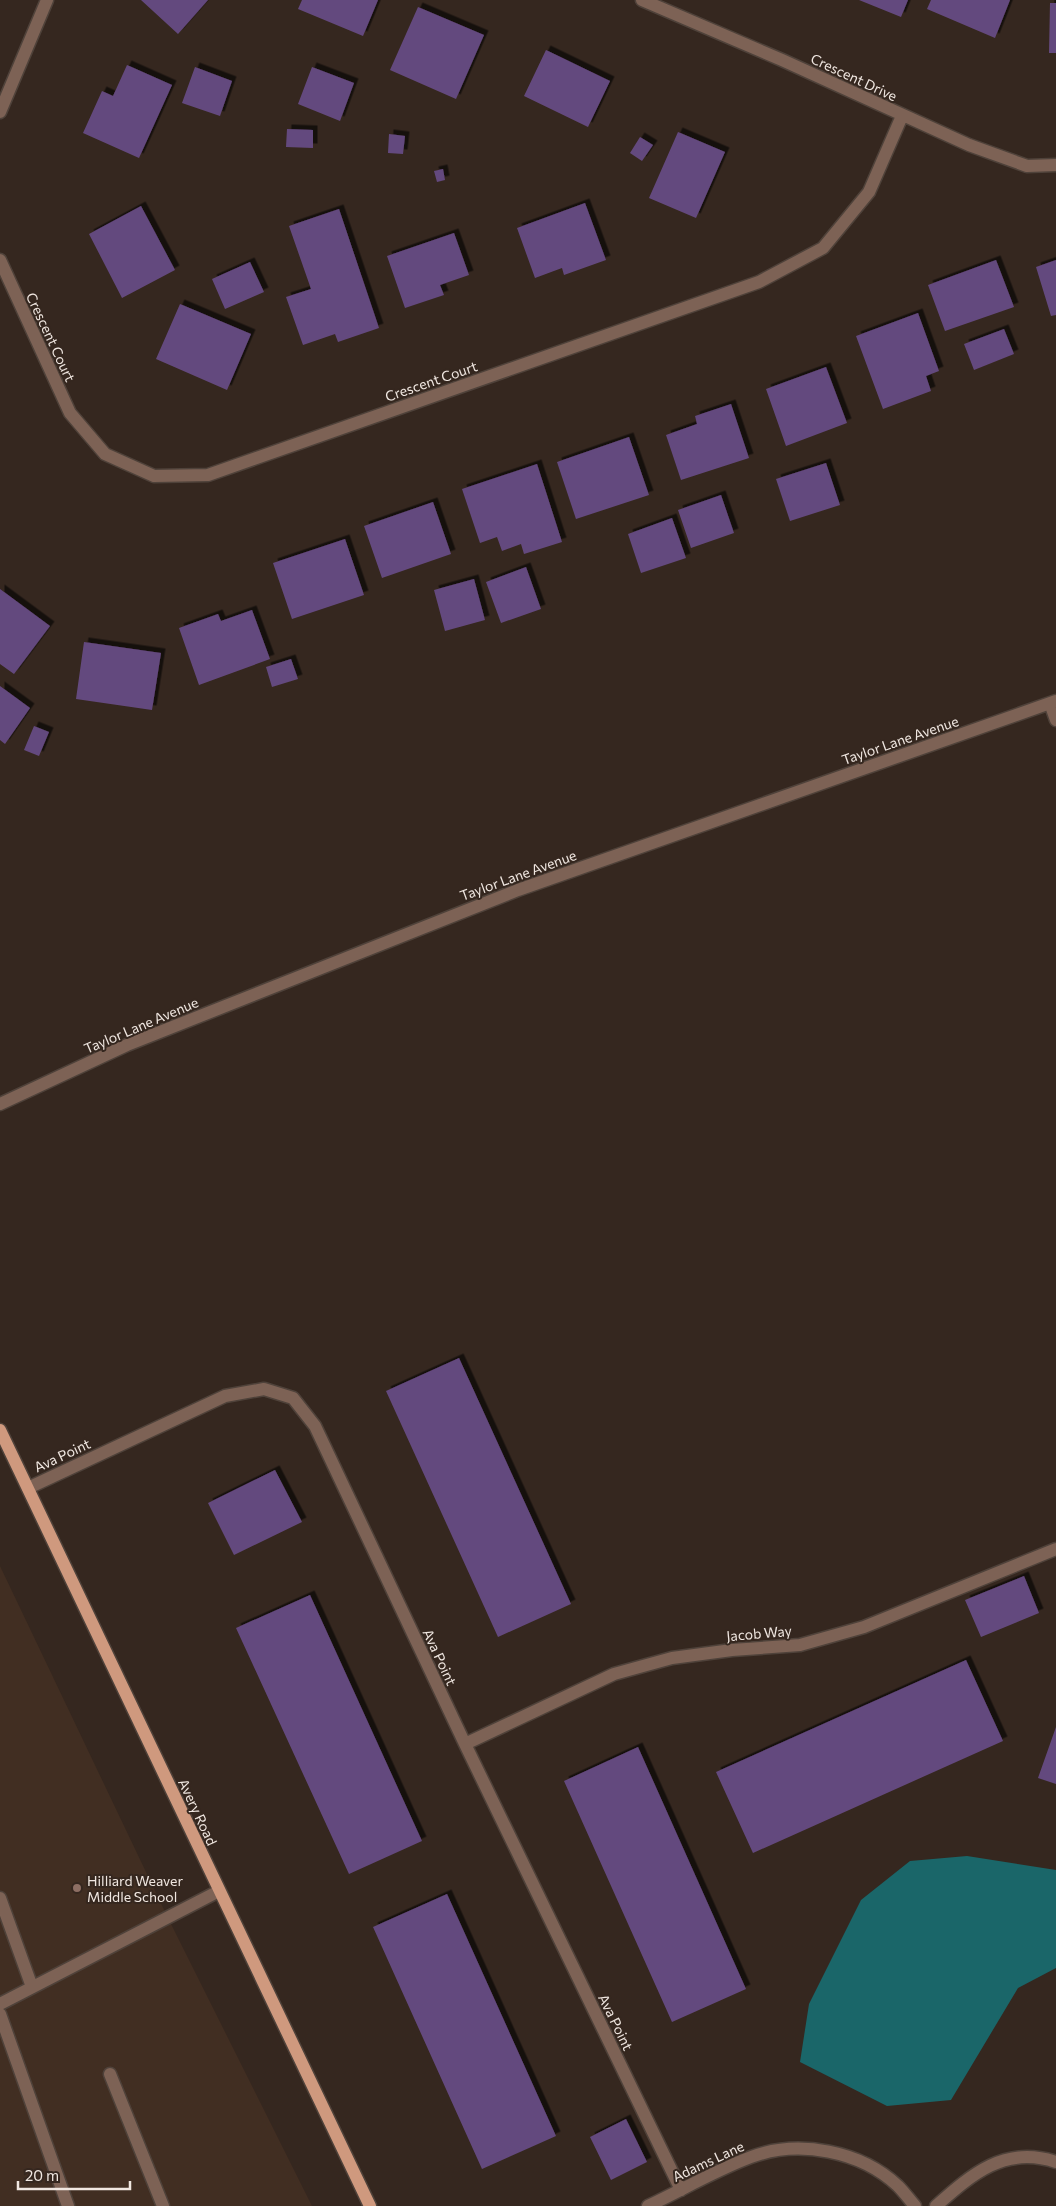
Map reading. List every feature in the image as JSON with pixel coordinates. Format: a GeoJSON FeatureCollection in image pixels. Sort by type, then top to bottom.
{"type":"FeatureCollection","features":[{"type":"Feature","properties":{"kind":"main road","name":"Avery Road"},"geometry":{"type":"LineString","coordinates":[[0,1430],[370,2206]]}},
{"type":"Feature","properties":{"kind":"street"},"geometry":{"type":"LineString","coordinates":[[0,112],[47,0]]}},
{"type":"Feature","properties":{"kind":"street","name":"Crescent Drive"},"geometry":{"type":"LineString","coordinates":[[642,0],[782,60],[969,145],[1027,166],[1056,165]]}},
{"type":"Feature","properties":{"kind":"street","name":"Crescent Court"},"geometry":{"type":"LineString","coordinates":[[0,260],[70,413],[105,454],[154,476],[208,475],[759,282],[823,248],[870,192],[902,116]]}},
{"type":"Feature","properties":{"kind":"street"},"geometry":{"type":"LineString","coordinates":[[1053,702],[1056,720]]}},
{"type":"Feature","properties":{"kind":"street","name":"Taylor Lane Avenue"},"geometry":{"type":"LineString","coordinates":[[0,1104],[127,1045],[518,890],[1053,702]]}},
{"type":"Feature","properties":{"kind":"street","name":"Ava Point"},"geometry":{"type":"LineString","coordinates":[[28,1488],[225,1396],[264,1389],[292,1398],[314,1426],[465,1744],[681,2190]]}},
{"type":"Feature","properties":{"kind":"street","name":"Jacob Way"},"geometry":{"type":"LineString","coordinates":[[465,1744],[614,1674],[672,1658],[732,1650],[800,1645],[864,1627],[1056,1550]]}},
{"type":"Feature","properties":{"kind":"street"},"geometry":{"type":"LineString","coordinates":[[0,2004],[219,1891]]}},
{"type":"Feature","properties":{"kind":"street"},"geometry":{"type":"LineString","coordinates":[[0,1898],[32,1987]]}},
{"type":"Feature","properties":{"kind":"street"},"geometry":{"type":"LineString","coordinates":[[0,2014],[68,2206]]}},
{"type":"Feature","properties":{"kind":"street"},"geometry":{"type":"LineString","coordinates":[[110,2074],[163,2206]]}},
{"type":"Feature","properties":{"kind":"street","name":"Adams Lane"},"geometry":{"type":"LineString","coordinates":[[648,2206],[753,2156],[796,2148],[832,2151],[869,2166],[897,2185],[915,2206]]}},
{"type":"Feature","properties":{"kind":"street"},"geometry":{"type":"LineString","coordinates":[[936,2206],[964,2181],[992,2164],[1017,2156],[1056,2162]]}},
{"type":"Feature","properties":{"kind":"shaded area","name":"Hilliard Weaver Middle School"},"geometry":{"type":"Polygon","coordinates":[[[0,1566],[167,1916],[312,2206],[0,2206],[0,1566]]]}},
{"type":"Feature","properties":{"kind":"water"},"geometry":{"type":"Polygon","coordinates":[[[967,1856],[1056,1870],[1056,1968],[1018,1988],[951,2100],[887,2106],[800,2062],[809,2004],[861,1900],[910,1861],[967,1856]]]}},
{"type":"Feature","properties":{"kind":"building"},"geometry":{"type":"Polygon","coordinates":[[[141,0],[208,0],[178,34],[141,0]]]}},
{"type":"Feature","properties":{"kind":"building"},"geometry":{"type":"Polygon","coordinates":[[[302,0],[378,0],[363,36],[298,9],[302,0]]]}},
{"type":"Feature","properties":{"kind":"building"},"geometry":{"type":"Polygon","coordinates":[[[859,0],[908,0],[901,17],[859,0]]]}},
{"type":"Feature","properties":{"kind":"building"},"geometry":{"type":"Polygon","coordinates":[[[931,0],[1010,0],[995,38],[927,9],[931,0]]]}},
{"type":"Feature","properties":{"kind":"building"},"geometry":{"type":"Polygon","coordinates":[[[1050,3],[1056,3],[1056,53],[1049,53],[1050,3]]]}},
{"type":"Feature","properties":{"kind":"building"},"geometry":{"type":"Polygon","coordinates":[[[418,7],[484,35],[456,99],[390,70],[418,7]]]}},
{"type":"Feature","properties":{"kind":"building"},"geometry":{"type":"Polygon","coordinates":[[[546,50],[610,81],[588,127],[524,96],[546,50]]]}},
{"type":"Feature","properties":{"kind":"building"},"geometry":{"type":"Polygon","coordinates":[[[127,65],[172,85],[139,158],[83,133],[102,91],[113,96],[127,65]]]}},
{"type":"Feature","properties":{"kind":"building"},"geometry":{"type":"Polygon","coordinates":[[[195,67],[232,81],[220,116],[182,103],[195,67]]]}},
{"type":"Feature","properties":{"kind":"building"},"geometry":{"type":"Polygon","coordinates":[[[312,67],[354,83],[340,121],[298,104],[312,67]]]}},
{"type":"Feature","properties":{"kind":"building"},"geometry":{"type":"Polygon","coordinates":[[[287,129],[313,130],[313,148],[286,147],[287,129]]]}},
{"type":"Feature","properties":{"kind":"building"},"geometry":{"type":"Polygon","coordinates":[[[678,132],[725,152],[696,218],[649,198],[678,132]]]}},
{"type":"Feature","properties":{"kind":"building"},"geometry":{"type":"Polygon","coordinates":[[[389,134],[405,136],[403,154],[388,153],[389,134]]]}},
{"type":"Feature","properties":{"kind":"building"},"geometry":{"type":"Polygon","coordinates":[[[640,137],[653,145],[642,161],[630,153],[640,137]]]}},
{"type":"Feature","properties":{"kind":"building"},"geometry":{"type":"Polygon","coordinates":[[[443,169],[445,180],[437,182],[434,171],[443,169]]]}},
{"type":"Feature","properties":{"kind":"building"},"geometry":{"type":"Polygon","coordinates":[[[585,203],[606,260],[564,275],[562,268],[535,278],[517,228],[585,203]]]}},
{"type":"Feature","properties":{"kind":"building"},"geometry":{"type":"Polygon","coordinates":[[[141,206],[175,270],[122,298],[89,234],[141,206]]]}},
{"type":"Feature","properties":{"kind":"building"},"geometry":{"type":"Polygon","coordinates":[[[339,209],[379,328],[338,342],[335,334],[303,345],[286,297],[311,289],[289,226],[339,209]]]}},
{"type":"Feature","properties":{"kind":"building"},"geometry":{"type":"Polygon","coordinates":[[[454,233],[469,275],[440,285],[444,295],[405,308],[387,256],[454,233]]]}},
{"type":"Feature","properties":{"kind":"building"},"geometry":{"type":"Polygon","coordinates":[[[996,260],[1014,307],[945,331],[928,285],[996,260]]]}},
{"type":"Feature","properties":{"kind":"building"},"geometry":{"type":"Polygon","coordinates":[[[1056,260],[1056,315],[1051,316],[1036,267],[1056,260]]]}},
{"type":"Feature","properties":{"kind":"building"},"geometry":{"type":"Polygon","coordinates":[[[250,262],[264,292],[225,309],[212,279],[250,262]]]}},
{"type":"Feature","properties":{"kind":"building"},"geometry":{"type":"Polygon","coordinates":[[[180,304],[251,334],[227,390],[156,359],[180,304]]]}},
{"type":"Feature","properties":{"kind":"building"},"geometry":{"type":"Polygon","coordinates":[[[918,313],[939,371],[926,376],[931,391],[883,409],[856,336],[918,313]]]}},
{"type":"Feature","properties":{"kind":"building"},"geometry":{"type":"Polygon","coordinates":[[[1004,329],[1014,354],[974,370],[964,344],[1004,329]]]}},
{"type":"Feature","properties":{"kind":"building"},"geometry":{"type":"Polygon","coordinates":[[[826,367],[847,423],[786,446],[766,389],[826,367]]]}},
{"type":"Feature","properties":{"kind":"building"},"geometry":{"type":"Polygon","coordinates":[[[731,404],[749,458],[681,480],[666,435],[697,424],[695,416],[731,404]]]}},
{"type":"Feature","properties":{"kind":"building"},"geometry":{"type":"Polygon","coordinates":[[[629,437],[649,495],[576,519],[557,462],[629,437]]]}},
{"type":"Feature","properties":{"kind":"building"},"geometry":{"type":"Polygon","coordinates":[[[826,463],[840,505],[790,521],[776,479],[826,463]]]}},
{"type":"Feature","properties":{"kind":"building"},"geometry":{"type":"Polygon","coordinates":[[[537,464],[562,542],[524,554],[521,544],[502,551],[497,537],[480,543],[462,489],[537,464]]]}},
{"type":"Feature","properties":{"kind":"building"},"geometry":{"type":"Polygon","coordinates":[[[721,495],[734,533],[691,548],[678,510],[721,495]]]}},
{"type":"Feature","properties":{"kind":"building"},"geometry":{"type":"Polygon","coordinates":[[[433,502],[451,554],[382,578],[364,526],[433,502]]]}},
{"type":"Feature","properties":{"kind":"building"},"geometry":{"type":"Polygon","coordinates":[[[672,518],[686,558],[641,573],[628,534],[672,518]]]}},
{"type":"Feature","properties":{"kind":"building"},"geometry":{"type":"Polygon","coordinates":[[[345,539],[364,595],[292,619],[273,563],[345,539]]]}},
{"type":"Feature","properties":{"kind":"building"},"geometry":{"type":"Polygon","coordinates":[[[526,567],[541,609],[501,623],[486,582],[526,567]]]}},
{"type":"Feature","properties":{"kind":"building"},"geometry":{"type":"Polygon","coordinates":[[[474,579],[485,620],[445,631],[434,590],[474,579]]]}},
{"type":"Feature","properties":{"kind":"building"},"geometry":{"type":"Polygon","coordinates":[[[0,589],[50,626],[14,674],[0,664],[0,589]]]}},
{"type":"Feature","properties":{"kind":"building"},"geometry":{"type":"Polygon","coordinates":[[[252,610],[270,659],[199,685],[179,628],[218,614],[221,621],[252,610]]]}},
{"type":"Feature","properties":{"kind":"building"},"geometry":{"type":"Polygon","coordinates":[[[84,642],[161,653],[152,710],[76,699],[84,642]]]}},
{"type":"Feature","properties":{"kind":"building"},"geometry":{"type":"Polygon","coordinates":[[[291,659],[298,679],[272,687],[266,667],[291,659]]]}},
{"type":"Feature","properties":{"kind":"building"},"geometry":{"type":"Polygon","coordinates":[[[0,686],[30,708],[5,744],[0,740],[0,686]]]}},
{"type":"Feature","properties":{"kind":"building"},"geometry":{"type":"Polygon","coordinates":[[[34,726],[49,732],[39,756],[24,750],[34,726]]]}},
{"type":"Feature","properties":{"kind":"building"},"geometry":{"type":"Polygon","coordinates":[[[459,1358],[571,1604],[498,1637],[386,1391],[459,1358]]]}},
{"type":"Feature","properties":{"kind":"building"},"geometry":{"type":"Polygon","coordinates":[[[275,1470],[302,1522],[234,1555],[208,1503],[275,1470]]]}},
{"type":"Feature","properties":{"kind":"building"},"geometry":{"type":"Polygon","coordinates":[[[1024,1576],[1039,1613],[981,1637],[965,1600],[1024,1576]]]}},
{"type":"Feature","properties":{"kind":"building"},"geometry":{"type":"Polygon","coordinates":[[[310,1595],[422,1841],[349,1874],[236,1628],[310,1595]]]}},
{"type":"Feature","properties":{"kind":"building"},"geometry":{"type":"Polygon","coordinates":[[[966,1660],[1003,1741],[753,1853],[716,1772],[966,1660]]]}},
{"type":"Feature","properties":{"kind":"building"},"geometry":{"type":"Polygon","coordinates":[[[1056,1727],[1056,1784],[1038,1778],[1056,1727]]]}},
{"type":"Feature","properties":{"kind":"building"},"geometry":{"type":"Polygon","coordinates":[[[638,1747],[746,1989],[672,2022],[564,1781],[638,1747]]]}},
{"type":"Feature","properties":{"kind":"building"},"geometry":{"type":"Polygon","coordinates":[[[447,1894],[556,2136],[482,2169],[373,1927],[447,1894]]]}},
{"type":"Feature","properties":{"kind":"building"},"geometry":{"type":"Polygon","coordinates":[[[626,2119],[647,2162],[611,2180],[590,2137],[626,2119]]]}},
{"type":"Feature","properties":{"kind":"place","name":"Hilliard Weaver Middle School"},"geometry":{"type":"Point","coordinates":[77,1888]}}]}
